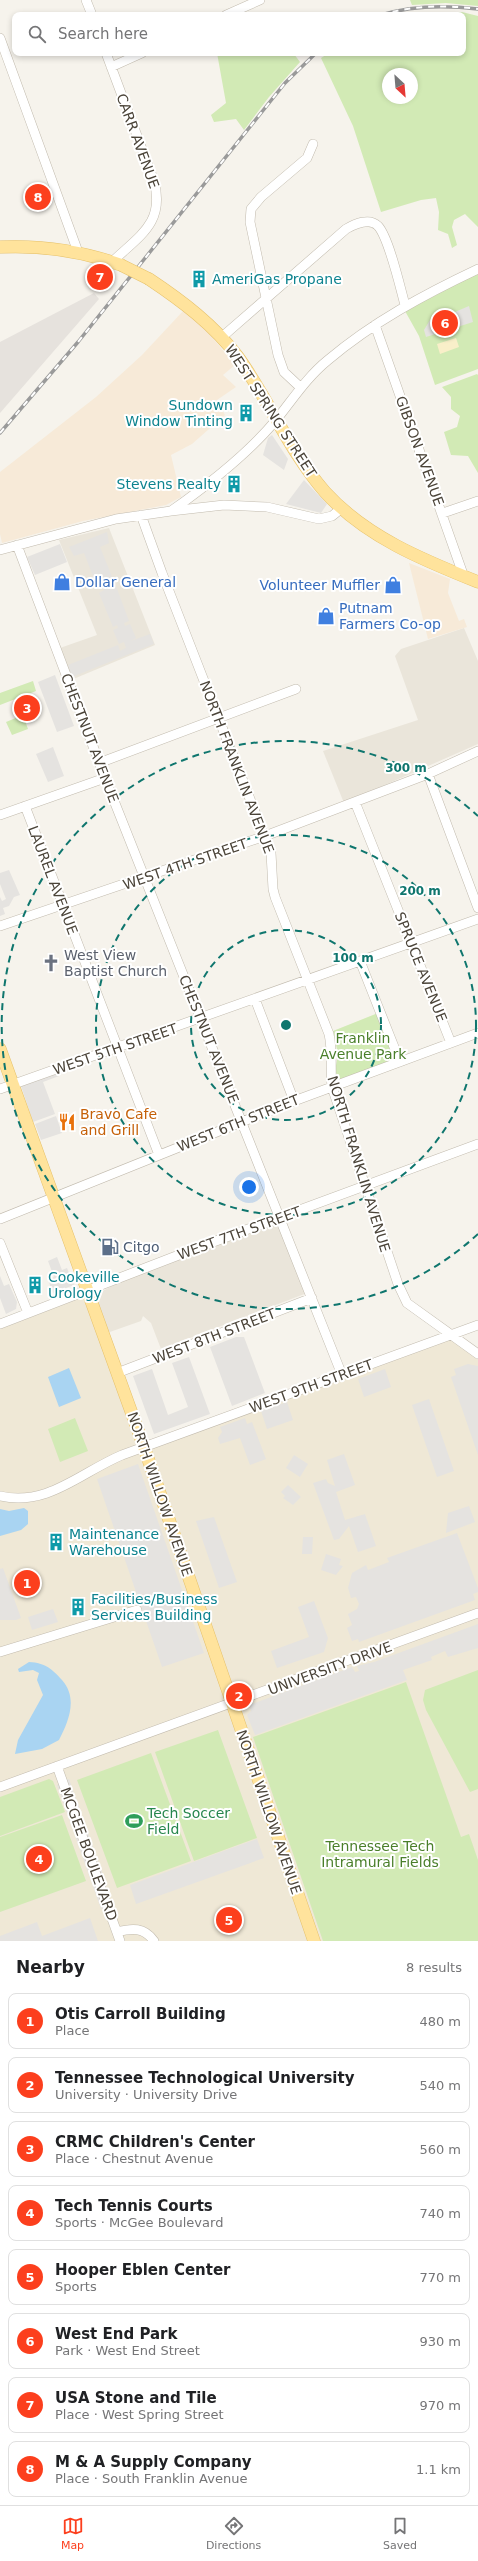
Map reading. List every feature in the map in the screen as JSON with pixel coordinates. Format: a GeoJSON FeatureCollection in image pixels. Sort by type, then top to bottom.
{"type":"FeatureCollection","features":[{"type":"Feature","properties":{"kind":"main road","name":"WEST SPRING STREET"},"geometry":{"type":"LineString","coordinates":[[0,247],[27,246],[78,252],[117,263],[149,279],[189,307],[222,337],[252,379],[305,467],[325,492],[342,508],[394,546],[478,582]]}},
{"type":"Feature","properties":{"kind":"main road","name":"NORTH WILLOW AVENUE"},"geometry":{"type":"LineString","coordinates":[[0,1049],[86,1292],[144,1447],[314,1941]]}},
{"type":"Feature","properties":{"kind":"street"},"geometry":{"type":"LineString","coordinates":[[86,0],[91,12]]}},
{"type":"Feature","properties":{"kind":"street"},"geometry":{"type":"LineString","coordinates":[[233,12],[260,0]]}},
{"type":"Feature","properties":{"kind":"street"},"geometry":{"type":"LineString","coordinates":[[0,38],[78,252]]}},
{"type":"Feature","properties":{"kind":"street","name":"CARR AVENUE"},"geometry":{"type":"LineString","coordinates":[[107,56],[154,181],[158,198],[153,220],[117,263]]}},
{"type":"Feature","properties":{"kind":"street"},"geometry":{"type":"LineString","coordinates":[[111,67],[135,56]]}},
{"type":"Feature","properties":{"kind":"street"},"geometry":{"type":"LineString","coordinates":[[300,388],[284,372],[278,356],[250,222],[251,209],[261,197],[307,158],[313,144]]}},
{"type":"Feature","properties":{"kind":"street"},"geometry":{"type":"LineString","coordinates":[[222,337],[346,229],[357,223],[369,222],[377,225],[384,236],[405,305]]}},
{"type":"Feature","properties":{"kind":"street"},"geometry":{"type":"LineString","coordinates":[[170,511],[206,486],[276,421],[300,388],[327,360],[405,305],[477,271]]}},
{"type":"Feature","properties":{"kind":"street","name":"GIBSON AVENUE"},"geometry":{"type":"LineString","coordinates":[[375,325],[443,513],[464,577]]}},
{"type":"Feature","properties":{"kind":"street"},"geometry":{"type":"LineString","coordinates":[[443,513],[478,501]]}},
{"type":"Feature","properties":{"kind":"street"},"geometry":{"type":"LineString","coordinates":[[0,550],[141,515],[170,511],[224,505],[260,507],[319,519],[332,516],[342,508]]}},
{"type":"Feature","properties":{"kind":"street","name":"NORTH FRANKLIN AVENUE"},"geometry":{"type":"LineString","coordinates":[[141,515],[218,718],[265,836],[273,861],[272,889],[306,980],[329,1034],[332,1049],[330,1069],[332,1088],[364,1187],[398,1284],[407,1303],[478,1354]]}},
{"type":"Feature","properties":{"kind":"street","name":"CHESTNUT AVENUE"},"geometry":{"type":"LineString","coordinates":[[17,545],[99,763],[342,1375]]}},
{"type":"Feature","properties":{"kind":"street"},"geometry":{"type":"LineString","coordinates":[[99,763],[296,689]]}},
{"type":"Feature","properties":{"kind":"street","name":"WEST 4TH STREET"},"geometry":{"type":"LineString","coordinates":[[0,926],[64,906],[265,836],[428,774],[478,751]]}},
{"type":"Feature","properties":{"kind":"street"},"geometry":{"type":"LineString","coordinates":[[428,774],[475,892],[478,908]]}},
{"type":"Feature","properties":{"kind":"street"},"geometry":{"type":"LineString","coordinates":[[0,815],[105,778]]}},
{"type":"Feature","properties":{"kind":"street","name":"SPRUCE AVENUE"},"geometry":{"type":"LineString","coordinates":[[355,802],[451,1043]]}},
{"type":"Feature","properties":{"kind":"street","name":"LAUREL AVENUE"},"geometry":{"type":"LineString","coordinates":[[25,806],[159,1155]]}},
{"type":"Feature","properties":{"kind":"street","name":"WEST 5TH STREET"},"geometry":{"type":"LineString","coordinates":[[0,1089],[201,1019],[478,919]]}},
{"type":"Feature","properties":{"kind":"street"},"geometry":{"type":"LineString","coordinates":[[360,961],[400,1062]]}},
{"type":"Feature","properties":{"kind":"street"},"geometry":{"type":"LineString","coordinates":[[255,999],[294,1101]]}},
{"type":"Feature","properties":{"kind":"street","name":"WEST 6TH STREET"},"geometry":{"type":"LineString","coordinates":[[0,1219],[294,1101],[478,1033]]}},
{"type":"Feature","properties":{"kind":"street","name":"WEST 7TH STREET"},"geometry":{"type":"LineString","coordinates":[[0,1324],[478,1144]]}},
{"type":"Feature","properties":{"kind":"street"},"geometry":{"type":"LineString","coordinates":[[0,1243],[28,1313]]}},
{"type":"Feature","properties":{"kind":"street","name":"WEST 8TH STREET"},"geometry":{"type":"LineString","coordinates":[[117,1374],[312,1298]]}},
{"type":"Feature","properties":{"kind":"street","name":"WEST 9TH STREET"},"geometry":{"type":"LineString","coordinates":[[0,1496],[23,1498],[42,1496],[74,1482],[104,1462],[478,1325]]}},
{"type":"Feature","properties":{"kind":"street"},"geometry":{"type":"LineString","coordinates":[[0,1652],[137,1610]]}},
{"type":"Feature","properties":{"kind":"street","name":"UNIVERSITY DRIVE"},"geometry":{"type":"LineString","coordinates":[[0,1787],[232,1704],[478,1613]]}},
{"type":"Feature","properties":{"kind":"street","name":"MCGEE BOULEVARD"},"geometry":{"type":"LineString","coordinates":[[57,1766],[119,1937]]}},
{"type":"Feature","properties":{"kind":"street"},"geometry":{"type":"LineString","coordinates":[[119,1937],[138,1929],[148,1934],[154,1941]]}},
{"type":"Feature","properties":{"kind":"shaded area"},"geometry":{"type":"Polygon","coordinates":[[[94,293],[99,299],[0,413],[0,342],[94,293]]]}},
{"type":"Feature","properties":{"kind":"shaded area"},"geometry":{"type":"Polygon","coordinates":[[[469,306],[473,322],[426,337],[424,330],[430,320],[436,320],[469,306]]]}},
{"type":"Feature","properties":{"kind":"shaded area"},"geometry":{"type":"Polygon","coordinates":[[[184,310],[212,337],[235,365],[223,375],[236,387],[217,400],[225,415],[192,444],[171,455],[181,497],[166,505],[83,521],[2,543],[0,534],[0,472],[96,397],[142,355],[184,310]]]}},
{"type":"Feature","properties":{"kind":"shaded area"},"geometry":{"type":"Polygon","coordinates":[[[272,435],[288,459],[284,470],[263,455],[268,438],[272,435]]]}},
{"type":"Feature","properties":{"kind":"shaded area"},"geometry":{"type":"Polygon","coordinates":[[[304,480],[327,504],[321,513],[286,504],[304,480]]]}},
{"type":"Feature","properties":{"kind":"shaded area"},"geometry":{"type":"Polygon","coordinates":[[[109,528],[155,645],[71,680],[60,648],[97,635],[59,540],[109,528]]]}},
{"type":"Feature","properties":{"kind":"shaded area"},"geometry":{"type":"Polygon","coordinates":[[[107,532],[109,543],[100,547],[115,584],[110,586],[110,588],[116,586],[129,621],[124,623],[125,626],[130,624],[136,638],[131,641],[150,634],[154,644],[72,677],[68,665],[118,645],[120,651],[126,648],[124,642],[119,644],[113,630],[118,628],[117,625],[113,627],[99,593],[104,590],[103,587],[98,589],[84,553],[74,556],[69,547],[107,532]]]}},
{"type":"Feature","properties":{"kind":"shaded area"},"geometry":{"type":"Polygon","coordinates":[[[60,544],[67,562],[35,575],[27,557],[60,544]]]}},
{"type":"Feature","properties":{"kind":"shaded area"},"geometry":{"type":"Polygon","coordinates":[[[409,563],[450,579],[448,593],[459,621],[464,619],[467,627],[428,639],[409,563]]]}},
{"type":"Feature","properties":{"kind":"shaded area"},"geometry":{"type":"Polygon","coordinates":[[[464,628],[478,661],[478,744],[344,803],[323,751],[418,720],[395,656],[401,649],[464,628]]]}},
{"type":"Feature","properties":{"kind":"shaded area"},"geometry":{"type":"Polygon","coordinates":[[[55,675],[74,726],[57,732],[38,682],[55,675]]]}},
{"type":"Feature","properties":{"kind":"shaded area"},"geometry":{"type":"Polygon","coordinates":[[[53,747],[64,776],[48,782],[36,754],[53,747]]]}},
{"type":"Feature","properties":{"kind":"shaded area"},"geometry":{"type":"Polygon","coordinates":[[[9,870],[20,895],[14,897],[9,906],[3,908],[5,914],[0,916],[0,897],[2,901],[6,899],[0,884],[0,873],[9,870]]]}},
{"type":"Feature","properties":{"kind":"shaded area"},"geometry":{"type":"Polygon","coordinates":[[[58,1071],[59,1076],[43,1082],[55,1114],[33,1122],[21,1086],[58,1071]]]}},
{"type":"Feature","properties":{"kind":"shaded area"},"geometry":{"type":"Polygon","coordinates":[[[56,1116],[62,1133],[41,1140],[35,1124],[56,1116]]]}},
{"type":"Feature","properties":{"kind":"shaded area"},"geometry":{"type":"Polygon","coordinates":[[[277,1224],[307,1293],[161,1349],[151,1323],[143,1316],[141,1321],[107,1333],[95,1296],[98,1293],[129,1278],[277,1224]]]}},
{"type":"Feature","properties":{"kind":"shaded area"},"geometry":{"type":"Polygon","coordinates":[[[57,1257],[62,1270],[67,1268],[74,1285],[53,1293],[48,1280],[54,1277],[48,1261],[57,1257]]]}},
{"type":"Feature","properties":{"kind":"shaded area"},"geometry":{"type":"Polygon","coordinates":[[[0,1276],[4,1286],[9,1284],[17,1302],[16,1309],[6,1314],[0,1298],[0,1276]]]}},
{"type":"Feature","properties":{"kind":"shaded area"},"geometry":{"type":"Polygon","coordinates":[[[83,1297],[141,1452],[452,1338],[478,1358],[478,1941],[0,1941],[0,1329],[83,1297]]]}},
{"type":"Feature","properties":{"kind":"shaded area"},"geometry":{"type":"Polygon","coordinates":[[[236,1337],[244,1337],[265,1393],[232,1406],[210,1347],[236,1337]]]}},
{"type":"Feature","properties":{"kind":"shaded area"},"geometry":{"type":"Polygon","coordinates":[[[189,1357],[210,1414],[154,1434],[133,1376],[152,1369],[168,1415],[188,1407],[172,1363],[189,1357]]]}},
{"type":"Feature","properties":{"kind":"shaded area"},"geometry":{"type":"Polygon","coordinates":[[[468,1364],[478,1366],[478,1455],[451,1377],[456,1375],[454,1369],[468,1364]]]}},
{"type":"Feature","properties":{"kind":"shaded area"},"geometry":{"type":"Polygon","coordinates":[[[385,1369],[391,1387],[364,1397],[358,1379],[385,1369]]]}},
{"type":"Feature","properties":{"kind":"shaded area"},"geometry":{"type":"Polygon","coordinates":[[[429,1399],[454,1471],[437,1477],[412,1405],[429,1399]]]}},
{"type":"Feature","properties":{"kind":"shaded area"},"geometry":{"type":"Polygon","coordinates":[[[287,1402],[293,1420],[267,1429],[261,1411],[287,1402]]]}},
{"type":"Feature","properties":{"kind":"shaded area"},"geometry":{"type":"Polygon","coordinates":[[[245,1418],[247,1424],[252,1422],[266,1459],[250,1465],[240,1438],[220,1444],[218,1438],[222,1432],[220,1427],[245,1418]]]}},
{"type":"Feature","properties":{"kind":"shaded area"},"geometry":{"type":"Polygon","coordinates":[[[344,1454],[355,1485],[336,1492],[345,1520],[365,1514],[376,1546],[358,1552],[349,1526],[339,1539],[334,1540],[313,1483],[326,1479],[328,1483],[335,1486],[327,1460],[344,1454]]]}},
{"type":"Feature","properties":{"kind":"shaded area"},"geometry":{"type":"Polygon","coordinates":[[[294,1455],[308,1464],[300,1477],[286,1468],[294,1455]]]}},
{"type":"Feature","properties":{"kind":"shaded area"},"geometry":{"type":"Polygon","coordinates":[[[138,1464],[204,1653],[162,1667],[97,1479],[138,1464]]]}},
{"type":"Feature","properties":{"kind":"shaded area"},"geometry":{"type":"Polygon","coordinates":[[[288,1485],[301,1497],[293,1505],[283,1498],[285,1496],[281,1492],[288,1485]]]}},
{"type":"Feature","properties":{"kind":"shaded area"},"geometry":{"type":"Polygon","coordinates":[[[469,1506],[475,1522],[446,1533],[448,1513],[469,1506]]]}},
{"type":"Feature","properties":{"kind":"shaded area"},"geometry":{"type":"Polygon","coordinates":[[[214,1517],[237,1582],[219,1588],[196,1521],[214,1517]]]}},
{"type":"Feature","properties":{"kind":"shaded area"},"geometry":{"type":"Polygon","coordinates":[[[457,1533],[478,1588],[478,1592],[473,1594],[475,1600],[359,1642],[358,1639],[352,1641],[347,1628],[352,1625],[348,1614],[357,1609],[359,1604],[356,1597],[351,1598],[348,1588],[352,1573],[366,1565],[368,1570],[389,1562],[387,1558],[457,1533]]]}},
{"type":"Feature","properties":{"kind":"shaded area"},"geometry":{"type":"Polygon","coordinates":[[[303,1537],[313,1537],[312,1554],[302,1554],[303,1537]]]}},
{"type":"Feature","properties":{"kind":"shaded area"},"geometry":{"type":"Polygon","coordinates":[[[326,1554],[341,1559],[339,1565],[343,1566],[336,1575],[321,1570],[326,1554]]]}},
{"type":"Feature","properties":{"kind":"shaded area"},"geometry":{"type":"Polygon","coordinates":[[[3,1568],[21,1618],[16,1620],[0,1620],[0,1569],[3,1568]]]}},
{"type":"Feature","properties":{"kind":"shaded area"},"geometry":{"type":"Polygon","coordinates":[[[314,1601],[328,1638],[324,1652],[277,1668],[271,1651],[309,1637],[298,1607],[314,1601]]]}},
{"type":"Feature","properties":{"kind":"shaded area"},"geometry":{"type":"Polygon","coordinates":[[[53,1609],[58,1622],[32,1630],[28,1617],[53,1609]]]}},
{"type":"Feature","properties":{"kind":"shaded area"},"geometry":{"type":"Polygon","coordinates":[[[478,1624],[478,1648],[448,1657],[445,1651],[431,1657],[432,1660],[403,1670],[407,1680],[255,1735],[247,1715],[251,1711],[249,1705],[352,1667],[355,1672],[359,1671],[357,1666],[374,1662],[478,1624]]]}},
{"type":"Feature","properties":{"kind":"shaded area"},"geometry":{"type":"Polygon","coordinates":[[[69,1779],[107,1886],[104,1887],[66,1780],[69,1779]]]}},
{"type":"Feature","properties":{"kind":"shaded area"},"geometry":{"type":"Polygon","coordinates":[[[60,1784],[104,1908],[101,1909],[57,1785],[60,1784]]]}},
{"type":"Feature","properties":{"kind":"shaded area"},"geometry":{"type":"Polygon","coordinates":[[[257,1839],[264,1858],[136,1904],[130,1885],[257,1839]]]}},
{"type":"Feature","properties":{"kind":"shaded area"},"geometry":{"type":"Polygon","coordinates":[[[90,1918],[98,1941],[0,1941],[0,1936],[37,1922],[42,1936],[90,1918]]]}},
{"type":"Feature","properties":{"kind":"green space"},"geometry":{"type":"Polygon","coordinates":[[[410,0],[478,0],[478,6],[446,3],[412,5],[410,0]]]}},
{"type":"Feature","properties":{"kind":"green space"},"geometry":{"type":"Polygon","coordinates":[[[466,13],[478,16],[478,227],[465,214],[454,220],[452,227],[457,245],[452,248],[448,234],[438,230],[439,212],[436,198],[421,200],[381,212],[353,126],[321,58],[324,56],[466,56],[466,13]]]}},
{"type":"Feature","properties":{"kind":"green space"},"geometry":{"type":"Polygon","coordinates":[[[218,56],[296,56],[300,62],[269,97],[244,130],[236,119],[214,122],[211,115],[226,103],[218,56]]]}},
{"type":"Feature","properties":{"kind":"green space"},"geometry":{"type":"Polygon","coordinates":[[[478,273],[478,369],[435,385],[419,336],[405,311],[478,273]]]}},
{"type":"Feature","properties":{"kind":"green space"},"geometry":{"type":"Polygon","coordinates":[[[477,374],[478,473],[468,456],[451,455],[444,432],[457,427],[460,416],[451,409],[451,397],[442,387],[477,374]]]}},
{"type":"Feature","properties":{"kind":"green space"},"geometry":{"type":"Polygon","coordinates":[[[33,681],[36,691],[0,705],[0,693],[33,681]]]}},
{"type":"Feature","properties":{"kind":"green space"},"geometry":{"type":"Polygon","coordinates":[[[23,715],[28,729],[12,735],[6,722],[23,715]]]}},
{"type":"Feature","properties":{"kind":"green space","name":"Franklin Avenue Park"},"geometry":{"type":"Polygon","coordinates":[[[378,1013],[395,1060],[344,1080],[339,1079],[335,1071],[338,1054],[333,1031],[378,1013]]]}},
{"type":"Feature","properties":{"kind":"green space"},"geometry":{"type":"Polygon","coordinates":[[[75,1418],[88,1451],[60,1462],[48,1429],[75,1418]]]}},
{"type":"Feature","properties":{"kind":"green space"},"geometry":{"type":"Polygon","coordinates":[[[478,1670],[478,1789],[470,1792],[426,1710],[423,1700],[425,1690],[478,1670]]]}},
{"type":"Feature","properties":{"kind":"green space","name":"Tennessee Tech Intramural Fields"},"geometry":{"type":"Polygon","coordinates":[[[406,1682],[461,1837],[469,1834],[478,1860],[478,1941],[323,1941],[253,1737],[406,1682]]]}},
{"type":"Feature","properties":{"kind":"green space","name":"Tech Soccer Field"},"geometry":{"type":"Polygon","coordinates":[[[218,1730],[257,1838],[194,1861],[155,1752],[218,1730]]]}},
{"type":"Feature","properties":{"kind":"green space","name":"Tech Soccer Field"},"geometry":{"type":"Polygon","coordinates":[[[151,1753],[191,1861],[117,1888],[77,1780],[151,1753]]]}},
{"type":"Feature","properties":{"kind":"green space"},"geometry":{"type":"Polygon","coordinates":[[[49,1779],[53,1781],[65,1812],[0,1836],[0,1797],[49,1779]]]}},
{"type":"Feature","properties":{"kind":"green space"},"geometry":{"type":"Polygon","coordinates":[[[62,1815],[86,1881],[0,1912],[0,1837],[62,1815]]]}},
{"type":"Feature","properties":{"kind":"sand"},"geometry":{"type":"Polygon","coordinates":[[[456,338],[459,347],[440,354],[437,344],[456,338]]]}},
{"type":"Feature","properties":{"kind":"water"},"geometry":{"type":"Polygon","coordinates":[[[69,1368],[81,1398],[59,1407],[48,1377],[69,1368]]]}},
{"type":"Feature","properties":{"kind":"water"},"geometry":{"type":"Polygon","coordinates":[[[24,1508],[28,1511],[28,1524],[21,1530],[0,1536],[0,1509],[9,1511],[24,1508]]]}},
{"type":"Feature","properties":{"kind":"water"},"geometry":{"type":"Polygon","coordinates":[[[29,1662],[48,1667],[62,1680],[70,1694],[71,1702],[69,1717],[59,1740],[42,1749],[15,1754],[18,1740],[43,1695],[37,1680],[39,1673],[33,1670],[19,1672],[18,1669],[29,1662]]]}},
{"type":"Feature","properties":{"kind":"railway"},"geometry":{"type":"LineString","coordinates":[[393,12],[405,9],[429,7],[478,9]]}},
{"type":"Feature","properties":{"kind":"railway"},"geometry":{"type":"LineString","coordinates":[[0,433],[78,342],[285,83],[313,56]]}},
{"type":"Feature","properties":{"kind":"place","name":"M & A Supply Company"},"geometry":{"type":"Point","coordinates":[38,197]}},
{"type":"Feature","properties":{"kind":"place","name":"USA Stone and Tile"},"geometry":{"type":"Point","coordinates":[100,277]}},
{"type":"Feature","properties":{"kind":"place","name":"AmeriGas Propane"},"geometry":{"type":"Point","coordinates":[199,279]}},
{"type":"Feature","properties":{"kind":"place","name":"West End Park"},"geometry":{"type":"Point","coordinates":[445,323]}},
{"type":"Feature","properties":{"kind":"place","name":"Sundown Window Tinting"},"geometry":{"type":"Point","coordinates":[246,413]}},
{"type":"Feature","properties":{"kind":"place","name":"Stevens Realty"},"geometry":{"type":"Point","coordinates":[234,484]}},
{"type":"Feature","properties":{"kind":"place","name":"Dollar General"},"geometry":{"type":"Point","coordinates":[62,582]}},
{"type":"Feature","properties":{"kind":"place","name":"Volunteer Muffler"},"geometry":{"type":"Point","coordinates":[393,585]}},
{"type":"Feature","properties":{"kind":"place","name":"Putnam Farmers Co-op"},"geometry":{"type":"Point","coordinates":[326,616]}},
{"type":"Feature","properties":{"kind":"place","name":"CRMC Children's Center"},"geometry":{"type":"Point","coordinates":[27,708]}},
{"type":"Feature","properties":{"kind":"place","name":"West View Baptist Church"},"geometry":{"type":"Point","coordinates":[51,963]}},
{"type":"Feature","properties":{"kind":"place","name":"Bravo Cafe and Grill"},"geometry":{"type":"Point","coordinates":[67,1122]}},
{"type":"Feature","properties":{"kind":"place","name":"Citgo"},"geometry":{"type":"Point","coordinates":[110,1247]}},
{"type":"Feature","properties":{"kind":"place","name":"Cookeville Urology"},"geometry":{"type":"Point","coordinates":[35,1285]}},
{"type":"Feature","properties":{"kind":"place","name":"Maintenance Warehouse"},"geometry":{"type":"Point","coordinates":[56,1542]}},
{"type":"Feature","properties":{"kind":"place","name":"Otis Carroll Building"},"geometry":{"type":"Point","coordinates":[27,1583]}},
{"type":"Feature","properties":{"kind":"place","name":"Facilities/Business Services Building"},"geometry":{"type":"Point","coordinates":[78,1607]}},
{"type":"Feature","properties":{"kind":"place","name":"Tennessee Technological University"},"geometry":{"type":"Point","coordinates":[239,1696]}},
{"type":"Feature","properties":{"kind":"place","name":"Tech Soccer Field"},"geometry":{"type":"Point","coordinates":[134,1821]}},
{"type":"Feature","properties":{"kind":"place","name":"Tech Tennis Courts"},"geometry":{"type":"Point","coordinates":[39,1859]}},
{"type":"Feature","properties":{"kind":"place","name":"Hooper Eblen Center"},"geometry":{"type":"Point","coordinates":[229,1920]}}]}
